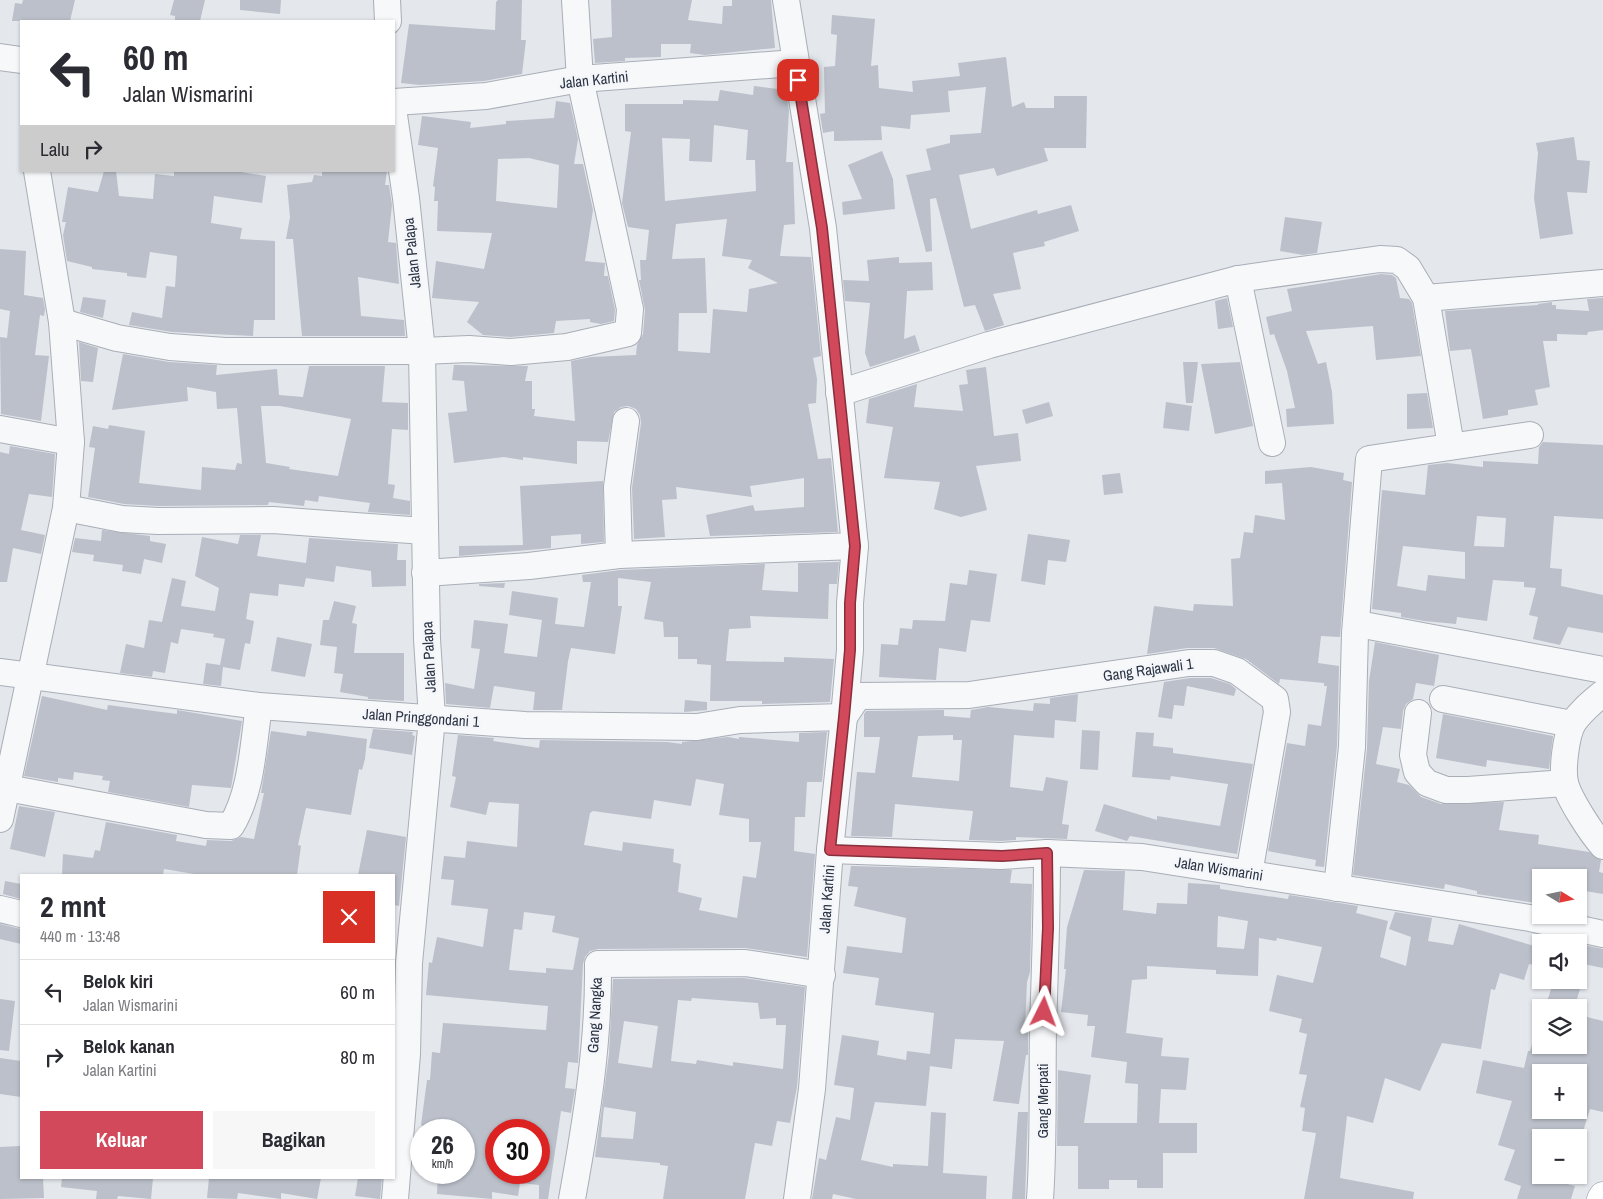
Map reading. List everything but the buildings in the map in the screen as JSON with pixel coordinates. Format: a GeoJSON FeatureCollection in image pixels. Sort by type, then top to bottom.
{"type":"FeatureCollection","features":[{"type":"Feature","properties":{"kind":"street"},"geometry":{"type":"LineString","coordinates":[[386,0],[388,20]]}},
{"type":"Feature","properties":{"kind":"street"},"geometry":{"type":"LineString","coordinates":[[62,322],[117,338],[170,348],[226,351],[422,351],[469,349],[511,352],[567,347],[628,333],[630,309],[580,79],[575,0]]}},
{"type":"Feature","properties":{"kind":"street","name":"Jalan Kartini"},"geometry":{"type":"LineString","coordinates":[[786,0],[822,228],[855,546],[850,603],[850,650],[830,850],[812,1089],[797,1199]]}},
{"type":"Feature","properties":{"kind":"street"},"geometry":{"type":"LineString","coordinates":[[0,56],[20,60]]}},
{"type":"Feature","properties":{"kind":"street","name":"Jalan Kartini"},"geometry":{"type":"LineString","coordinates":[[395,102],[486,96],[580,79],[795,64]]}},
{"type":"Feature","properties":{"kind":"street","name":"Jalan Palapa"},"geometry":{"type":"LineString","coordinates":[[395,122],[406,198],[422,351],[424,531],[432,718],[401,963],[407,1054],[395,1199]]}},
{"type":"Feature","properties":{"kind":"street"},"geometry":{"type":"LineString","coordinates":[[0,819],[66,508],[71,442],[62,322],[37,172]]}},
{"type":"Feature","properties":{"kind":"street"},"geometry":{"type":"LineString","coordinates":[[839,393],[989,345],[1238,279],[1380,259],[1397,260],[1408,268],[1426,298],[1451,446]]}},
{"type":"Feature","properties":{"kind":"street"},"geometry":{"type":"LineString","coordinates":[[1238,279],[1272,443]]}},
{"type":"Feature","properties":{"kind":"street"},"geometry":{"type":"LineString","coordinates":[[1426,298],[1603,283]]}},
{"type":"Feature","properties":{"kind":"street"},"geometry":{"type":"LineString","coordinates":[[619,555],[617,486],[626,421]]}},
{"type":"Feature","properties":{"kind":"street"},"geometry":{"type":"LineString","coordinates":[[0,429],[71,442]]}},
{"type":"Feature","properties":{"kind":"street"},"geometry":{"type":"LineString","coordinates":[[1336,888],[1352,747],[1355,633],[1358,624],[1367,465],[1369,459],[1530,435]]}},
{"type":"Feature","properties":{"kind":"street"},"geometry":{"type":"LineString","coordinates":[[66,508],[122,519],[158,521],[273,520],[424,531]]}},
{"type":"Feature","properties":{"kind":"street"},"geometry":{"type":"LineString","coordinates":[[426,574],[528,566],[619,555],[855,546]]}},
{"type":"Feature","properties":{"kind":"street"},"geometry":{"type":"LineString","coordinates":[[1358,624],[1603,670]]}},
{"type":"Feature","properties":{"kind":"street","name":"Gang Rajawali 1"},"geometry":{"type":"LineString","coordinates":[[844,717],[858,696],[969,696],[1189,663],[1214,662],[1237,671],[1275,699],[1277,712],[1250,874]]}},
{"type":"Feature","properties":{"kind":"street","name":"Jalan Pringgondani 1"},"geometry":{"type":"LineString","coordinates":[[0,672],[259,706],[525,725],[697,727],[740,720],[844,717]]}},
{"type":"Feature","properties":{"kind":"street"},"geometry":{"type":"LineString","coordinates":[[1603,693],[1588,705],[1572,724],[1565,753],[1565,783],[1593,835],[1603,846]]}},
{"type":"Feature","properties":{"kind":"street"},"geometry":{"type":"LineString","coordinates":[[1443,699],[1572,724]]}},
{"type":"Feature","properties":{"kind":"street"},"geometry":{"type":"LineString","coordinates":[[7,788],[206,825],[231,826],[238,814],[245,791],[259,706]]}},
{"type":"Feature","properties":{"kind":"street"},"geometry":{"type":"LineString","coordinates":[[1418,713],[1414,755],[1417,772],[1427,783],[1446,790],[1468,790],[1565,783]]}},
{"type":"Feature","properties":{"kind":"street","name":"Jalan Wismarini"},"geometry":{"type":"LineString","coordinates":[[830,850],[1002,856],[1047,853],[1142,857],[1530,918],[1603,934]]}},
{"type":"Feature","properties":{"kind":"street","name":"Gang Merpati"},"geometry":{"type":"LineString","coordinates":[[1040,1199],[1043,1151],[1043,1028],[1048,928],[1047,853]]}},
{"type":"Feature","properties":{"kind":"street"},"geometry":{"type":"LineString","coordinates":[[0,910],[20,914]]}},
{"type":"Feature","properties":{"kind":"street","name":"Gang Nangka"},"geometry":{"type":"LineString","coordinates":[[572,1199],[591,1079],[594,1031],[599,1009],[598,964],[744,963],[822,975]]}},
{"type":"Feature","properties":{"kind":"route"},"geometry":{"type":"LineString","coordinates":[[798,80],[822,228],[855,546],[850,603],[850,650],[830,850],[1002,856],[1047,853],[1048,928],[1044,1012]]}}]}
